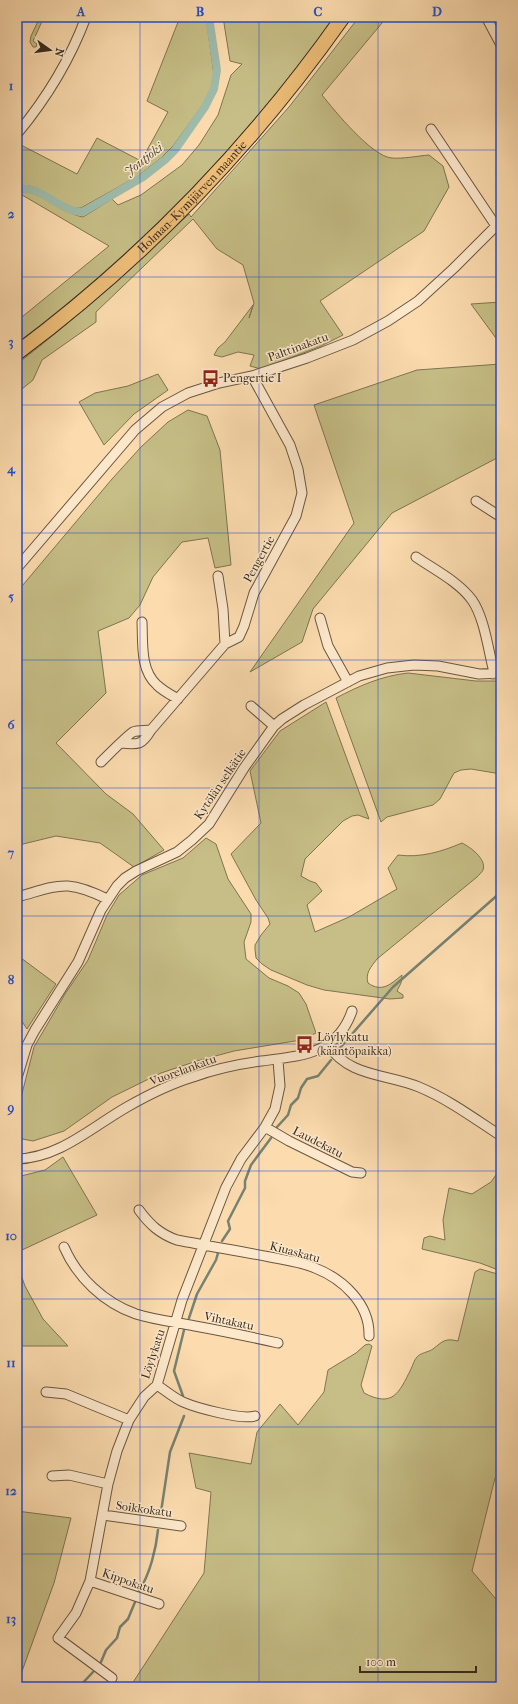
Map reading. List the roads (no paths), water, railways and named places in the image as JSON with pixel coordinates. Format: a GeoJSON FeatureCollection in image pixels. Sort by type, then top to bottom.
{"type":"FeatureCollection","features":[{"type":"Feature","properties":{"kind":"highway","name":"Holman–Kymijärven maantie"},"geometry":{"type":"LineString","coordinates":[[17,354],[51,328],[112,276],[194,198],[265,119],[343,17]]}},
{"type":"Feature","properties":{"kind":"street"},"geometry":{"type":"LineString","coordinates":[[17,134],[46,96],[79,36],[86,17]]}},
{"type":"Feature","properties":{"kind":"street"},"geometry":{"type":"LineString","coordinates":[[486,17],[501,45]]}},
{"type":"Feature","properties":{"kind":"street"},"geometry":{"type":"LineString","coordinates":[[431,129],[499,223]]}},
{"type":"Feature","properties":{"kind":"street","name":"Palttinakatu"},"geometry":{"type":"LineString","coordinates":[[17,568],[135,430],[162,407],[188,393],[219,383],[252,376],[307,358],[353,340],[388,321],[418,301],[454,268],[499,223]]}},
{"type":"Feature","properties":{"kind":"street","name":"Pengertie"},"geometry":{"type":"LineString","coordinates":[[100,762],[129,734],[151,730],[225,644],[239,637],[254,593],[296,516],[302,493],[298,469],[290,445],[252,376]]}},
{"type":"Feature","properties":{"kind":"street"},"geometry":{"type":"LineString","coordinates":[[476,500],[501,517]]}},
{"type":"Feature","properties":{"kind":"street"},"geometry":{"type":"LineString","coordinates":[[416,558],[461,588],[473,602],[480,617],[493,668],[497,674]]}},
{"type":"Feature","properties":{"kind":"street"},"geometry":{"type":"LineString","coordinates":[[218,576],[225,644]]}},
{"type":"Feature","properties":{"kind":"street"},"geometry":{"type":"LineString","coordinates":[[320,618],[328,646],[348,682]]}},
{"type":"Feature","properties":{"kind":"street"},"geometry":{"type":"LineString","coordinates":[[142,622],[144,660],[149,676],[157,685],[178,699]]}},
{"type":"Feature","properties":{"kind":"street","name":"Kytölän selkätie"},"geometry":{"type":"LineString","coordinates":[[17,1078],[27,1044],[78,962],[107,899],[125,878],[177,852],[209,824],[244,768],[274,726],[304,705],[359,676],[387,668],[414,664],[438,666],[479,674],[497,674]]}},
{"type":"Feature","properties":{"kind":"street"},"geometry":{"type":"LineString","coordinates":[[251,706],[274,726]]}},
{"type":"Feature","properties":{"kind":"street"},"geometry":{"type":"LineString","coordinates":[[17,895],[21,896],[48,888],[68,886],[91,891],[107,899]]}},
{"type":"Feature","properties":{"kind":"street","name":"Vuorelankatu"},"geometry":{"type":"LineString","coordinates":[[17,1159],[37,1158],[61,1148],[152,1093],[193,1077],[241,1064],[278,1060],[313,1052],[327,1044],[343,1031],[352,1011]]}},
{"type":"Feature","properties":{"kind":"street"},"geometry":{"type":"LineString","coordinates":[[327,1044],[333,1053],[343,1062],[361,1070],[418,1086],[501,1136]]}},
{"type":"Feature","properties":{"kind":"street","name":"Löylykatu"},"geometry":{"type":"LineString","coordinates":[[112,1678],[58,1638],[76,1613],[90,1581],[108,1484],[117,1452],[129,1420],[144,1396],[157,1385],[175,1322],[203,1244],[233,1172],[250,1146],[266,1127],[275,1109],[278,1098],[280,1078],[278,1060]]}},
{"type":"Feature","properties":{"kind":"street","name":"Laudekatu"},"geometry":{"type":"LineString","coordinates":[[266,1127],[289,1141],[352,1172],[361,1173]]}},
{"type":"Feature","properties":{"kind":"street","name":"Kiuaskatu"},"geometry":{"type":"LineString","coordinates":[[139,1210],[152,1227],[168,1237],[306,1265],[322,1272],[344,1286],[355,1296],[368,1319],[369,1336]]}},
{"type":"Feature","properties":{"kind":"street","name":"Vihtakatu"},"geometry":{"type":"LineString","coordinates":[[64,1247],[80,1275],[92,1287],[119,1306],[136,1314],[278,1343]]}},
{"type":"Feature","properties":{"kind":"street"},"geometry":{"type":"LineString","coordinates":[[157,1385],[190,1404],[244,1418],[255,1416]]}},
{"type":"Feature","properties":{"kind":"street"},"geometry":{"type":"LineString","coordinates":[[46,1392],[66,1394],[129,1420]]}},
{"type":"Feature","properties":{"kind":"street"},"geometry":{"type":"LineString","coordinates":[[52,1476],[69,1475],[108,1484]]}},
{"type":"Feature","properties":{"kind":"street","name":"Soikkokatu"},"geometry":{"type":"LineString","coordinates":[[103,1515],[181,1526]]}},
{"type":"Feature","properties":{"kind":"street","name":"Kippokatu"},"geometry":{"type":"LineString","coordinates":[[90,1581],[159,1604]]}},
{"type":"Feature","properties":{"kind":"waterway","name":"Joutjoki"},"geometry":{"type":"LineString","coordinates":[[17,189],[35,191],[66,208],[83,212],[143,177],[166,159],[175,150],[205,107],[214,89],[217,70],[209,17]]}},
{"type":"Feature","properties":{"kind":"waterway"},"geometry":{"type":"LineString","coordinates":[[339,1049],[393,987],[501,892]]}},
{"type":"Feature","properties":{"kind":"waterway"},"geometry":{"type":"LineString","coordinates":[[277,1127],[288,1115],[291,1105],[298,1098],[301,1088],[307,1079],[318,1076],[331,1060]]}},
{"type":"Feature","properties":{"kind":"waterway"},"geometry":{"type":"LineString","coordinates":[[222,1241],[230,1229],[228,1221],[245,1188],[245,1181],[251,1165],[271,1138]]}},
{"type":"Feature","properties":{"kind":"waterway"},"geometry":{"type":"LineString","coordinates":[[189,1318],[197,1294],[216,1260],[218,1253]]}},
{"type":"Feature","properties":{"kind":"waterway"},"geometry":{"type":"LineString","coordinates":[[183,1396],[174,1371],[184,1330]]}},
{"type":"Feature","properties":{"kind":"waterway"},"geometry":{"type":"LineString","coordinates":[[161,1512],[170,1452],[184,1416]]}},
{"type":"Feature","properties":{"kind":"waterway"},"geometry":{"type":"LineString","coordinates":[[139,1591],[152,1561],[158,1530]]}},
{"type":"Feature","properties":{"kind":"waterway"},"geometry":{"type":"LineString","coordinates":[[101,1662],[106,1650],[117,1638],[120,1627],[128,1619],[135,1602]]}},
{"type":"Feature","properties":{"kind":"waterway"},"geometry":{"type":"LineString","coordinates":[[79,1687],[93,1672]]}},
{"type":"Feature","properties":{"kind":"place","name":"Pengertie I"},"geometry":{"type":"Point","coordinates":[210,378]}},
{"type":"Feature","properties":{"kind":"place","name":"Löylykatu (kääntöpaikka)"},"geometry":{"type":"Point","coordinates":[304,1044]}}]}
